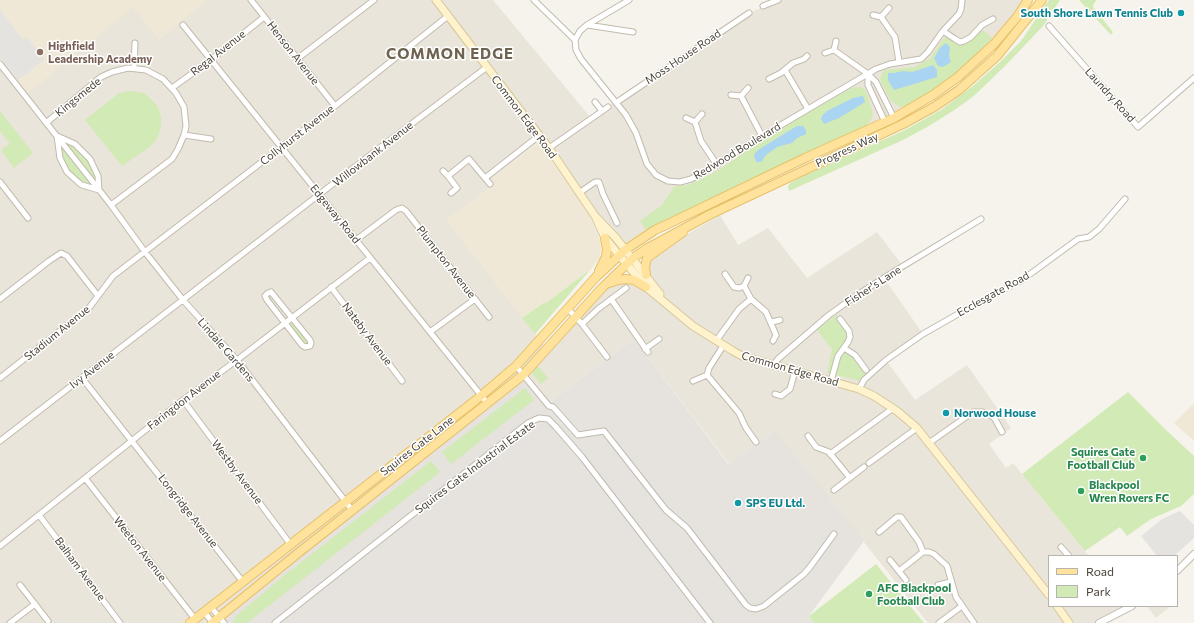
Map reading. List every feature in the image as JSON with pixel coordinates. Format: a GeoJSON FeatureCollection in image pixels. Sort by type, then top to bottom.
{"type":"FeatureCollection","features":[{"type":"Feature","properties":{"kind":"main road","name":"Common Edge Road"},"geometry":{"type":"LineString","coordinates":[[436,0],[540,135],[595,216],[605,238],[646,287],[693,326],[723,346],[742,356],[859,389],[874,396],[892,409],[917,428],[1048,592]]}},
{"type":"Feature","properties":{"kind":"main road","name":"Progress Way"},"geometry":{"type":"LineString","coordinates":[[626,250],[654,230],[888,120],[933,94],[958,77],[994,44],[1017,17],[1028,0]]}},
{"type":"Feature","properties":{"kind":"main road","name":"Progress Way"},"geometry":{"type":"LineString","coordinates":[[627,264],[652,245],[691,224],[912,119],[947,98],[959,90],[997,56],[1042,0]]}},
{"type":"Feature","properties":{"kind":"main road"},"geometry":{"type":"LineString","coordinates":[[884,132],[888,120],[902,120],[938,100],[947,98]]}},
{"type":"Feature","properties":{"kind":"main road","name":"Common Edge Road"},"geometry":{"type":"LineString","coordinates":[[595,216],[607,227],[633,258],[667,304]]}},
{"type":"Feature","properties":{"kind":"main road"},"geometry":{"type":"LineString","coordinates":[[646,275],[645,266],[647,258],[682,234],[691,224]]}},
{"type":"Feature","properties":{"kind":"main road"},"geometry":{"type":"LineString","coordinates":[[596,277],[606,257],[605,238]]}},
{"type":"Feature","properties":{"kind":"main road","name":"Squires Gate Lane"},"geometry":{"type":"LineString","coordinates":[[192,621],[346,502],[516,366],[596,277],[626,250]]}},
{"type":"Feature","properties":{"kind":"main road","name":"Squires Gate Lane"},"geometry":{"type":"LineString","coordinates":[[216,622],[352,510],[523,375],[602,288],[627,264]]}},
{"type":"Feature","properties":{"kind":"main road"},"geometry":{"type":"LineString","coordinates":[[602,288],[611,282],[618,280],[634,280],[646,287]]}},
{"type":"Feature","properties":{"kind":"main road"},"geometry":{"type":"LineString","coordinates":[[1058,607],[1069,623]]}},
{"type":"Feature","properties":{"kind":"street","name":"Henson Avenue"},"geometry":{"type":"LineString","coordinates":[[251,0],[335,106]]}},
{"type":"Feature","properties":{"kind":"street"},"geometry":{"type":"LineString","coordinates":[[297,59],[374,0]]}},
{"type":"Feature","properties":{"kind":"street"},"geometry":{"type":"LineString","coordinates":[[534,0],[575,40],[580,31],[587,25],[621,2],[629,0]]}},
{"type":"Feature","properties":{"kind":"street"},"geometry":{"type":"LineString","coordinates":[[763,6],[778,0]]}},
{"type":"Feature","properties":{"kind":"street","name":"Redwood Boulevard"},"geometry":{"type":"LineString","coordinates":[[575,40],[576,50],[581,59],[616,102],[633,126],[647,164],[656,175],[668,181],[680,182],[691,179],[717,165],[742,148],[881,66],[921,59],[959,14],[962,0]]}},
{"type":"Feature","properties":{"kind":"street"},"geometry":{"type":"LineString","coordinates":[[881,17],[889,8]]}},
{"type":"Feature","properties":{"kind":"street","name":"Moss House Road"},"geometry":{"type":"LineString","coordinates":[[616,102],[749,13]]}},
{"type":"Feature","properties":{"kind":"street"},"geometry":{"type":"LineString","coordinates":[[873,15],[881,17],[895,38],[899,62]]}},
{"type":"Feature","properties":{"kind":"street","name":"Collyhurst Avenue"},"geometry":{"type":"LineString","coordinates":[[145,252],[335,106],[448,16]]}},
{"type":"Feature","properties":{"kind":"street","name":"Regal Avenue"},"geometry":{"type":"LineString","coordinates":[[172,88],[212,59],[264,17]]}},
{"type":"Feature","properties":{"kind":"street"},"geometry":{"type":"LineString","coordinates":[[944,31],[960,42],[971,38],[982,25],[993,19]]}},
{"type":"Feature","properties":{"kind":"street","name":"Edgeway Road"},"geometry":{"type":"LineString","coordinates":[[183,25],[212,59],[488,404]]}},
{"type":"Feature","properties":{"kind":"street"},"geometry":{"type":"LineString","coordinates":[[587,25],[633,32]]}},
{"type":"Feature","properties":{"kind":"street","name":"Laundry Road"},"geometry":{"type":"LineString","coordinates":[[1048,26],[1138,127],[1194,78]]}},
{"type":"Feature","properties":{"kind":"street"},"geometry":{"type":"LineString","coordinates":[[834,50],[836,41]]}},
{"type":"Feature","properties":{"kind":"street"},"geometry":{"type":"LineString","coordinates":[[134,68],[135,43]]}},
{"type":"Feature","properties":{"kind":"street"},"geometry":{"type":"LineString","coordinates":[[834,50],[868,74],[876,82],[888,120]]}},
{"type":"Feature","properties":{"kind":"street"},"geometry":{"type":"LineString","coordinates":[[825,53],[834,50]]}},
{"type":"Feature","properties":{"kind":"street"},"geometry":{"type":"LineString","coordinates":[[769,79],[785,70],[793,63],[804,59],[807,56]]}},
{"type":"Feature","properties":{"kind":"street","name":"Lindale Gardens"},"geometry":{"type":"LineString","coordinates":[[0,64],[111,205],[145,252],[183,300],[238,360],[352,510]]}},
{"type":"Feature","properties":{"kind":"street","name":"Willowbank Avenue"},"geometry":{"type":"LineString","coordinates":[[183,300],[487,67]]}},
{"type":"Feature","properties":{"kind":"street","name":"Kingsmede"},"geometry":{"type":"LineString","coordinates":[[46,122],[100,77],[112,72],[134,68],[146,70],[163,78],[172,88],[184,106],[186,126],[178,149],[172,159],[111,205]]}},
{"type":"Feature","properties":{"kind":"street"},"geometry":{"type":"LineString","coordinates":[[785,70],[808,109]]}},
{"type":"Feature","properties":{"kind":"street"},"geometry":{"type":"LineString","coordinates":[[868,74],[868,85],[888,120]]}},
{"type":"Feature","properties":{"kind":"street"},"geometry":{"type":"LineString","coordinates":[[741,96],[748,88]]}},
{"type":"Feature","properties":{"kind":"street"},"geometry":{"type":"LineString","coordinates":[[731,95],[741,96]]}},
{"type":"Feature","properties":{"kind":"street"},"geometry":{"type":"LineString","coordinates":[[741,96],[762,136]]}},
{"type":"Feature","properties":{"kind":"street"},"geometry":{"type":"LineString","coordinates":[[595,102],[602,111]]}},
{"type":"Feature","properties":{"kind":"street"},"geometry":{"type":"LineString","coordinates":[[549,148],[608,107]]}},
{"type":"Feature","properties":{"kind":"street"},"geometry":{"type":"LineString","coordinates":[[695,122],[702,114]]}},
{"type":"Feature","properties":{"kind":"street"},"geometry":{"type":"LineString","coordinates":[[686,118],[695,122],[701,141],[717,165]]}},
{"type":"Feature","properties":{"kind":"street"},"geometry":{"type":"LineString","coordinates":[[184,135],[211,139]]}},
{"type":"Feature","properties":{"kind":"street"},"geometry":{"type":"LineString","coordinates":[[485,178],[540,135]]}},
{"type":"Feature","properties":{"kind":"street"},"geometry":{"type":"LineString","coordinates":[[57,136],[60,158],[67,172],[82,185],[99,190]]}},
{"type":"Feature","properties":{"kind":"street","name":"Lindale Gardens"},"geometry":{"type":"LineString","coordinates":[[57,136],[75,144],[90,159],[98,176],[99,190]]}},
{"type":"Feature","properties":{"kind":"street"},"geometry":{"type":"LineString","coordinates":[[448,176],[469,159],[490,184]]}},
{"type":"Feature","properties":{"kind":"street"},"geometry":{"type":"LineString","coordinates":[[443,170],[457,188],[451,193]]}},
{"type":"Feature","properties":{"kind":"street"},"geometry":{"type":"LineString","coordinates":[[0,182],[28,218]]}},
{"type":"Feature","properties":{"kind":"street"},"geometry":{"type":"LineString","coordinates":[[579,193],[595,182],[599,182],[605,199],[617,222]]}},
{"type":"Feature","properties":{"kind":"street","name":"Ecclesgate Road"},"geometry":{"type":"LineString","coordinates":[[859,389],[864,380],[886,360],[923,334],[1022,280],[1078,239],[1089,237],[1099,229],[1124,199]]}},
{"type":"Feature","properties":{"kind":"street","name":"Plumpton Avenue"},"geometry":{"type":"LineString","coordinates":[[356,240],[396,210],[402,208],[489,317]]}},
{"type":"Feature","properties":{"kind":"street","name":"Fisher's Lane"},"geometry":{"type":"LineString","coordinates":[[773,365],[778,359],[830,315],[857,295],[981,220]]}},
{"type":"Feature","properties":{"kind":"street","name":"Stadium Avenue"},"geometry":{"type":"LineString","coordinates":[[0,378],[90,308],[113,276],[145,252]]}},
{"type":"Feature","properties":{"kind":"street"},"geometry":{"type":"LineString","coordinates":[[0,299],[49,260],[61,253],[66,256],[98,296]]}},
{"type":"Feature","properties":{"kind":"street","name":"Faringdon Avenue"},"geometry":{"type":"LineString","coordinates":[[0,546],[183,400],[238,360],[285,322],[370,258]]}},
{"type":"Feature","properties":{"kind":"street"},"geometry":{"type":"LineString","coordinates":[[725,274],[734,287],[739,288],[744,286],[748,278]]}},
{"type":"Feature","properties":{"kind":"street"},"geometry":{"type":"LineString","coordinates":[[744,286],[751,299],[766,312],[772,322],[776,335],[773,341]]}},
{"type":"Feature","properties":{"kind":"street","name":"Nateby Avenue"},"geometry":{"type":"LineString","coordinates":[[332,287],[402,381]]}},
{"type":"Feature","properties":{"kind":"street"},"geometry":{"type":"LineString","coordinates":[[582,324],[598,309],[626,288]]}},
{"type":"Feature","properties":{"kind":"street"},"geometry":{"type":"LineString","coordinates":[[268,293],[273,293],[292,317],[310,340],[310,346],[305,347],[265,296],[268,293]]}},
{"type":"Feature","properties":{"kind":"street"},"geometry":{"type":"LineString","coordinates":[[430,332],[475,299]]}},
{"type":"Feature","properties":{"kind":"street"},"geometry":{"type":"LineString","coordinates":[[611,299],[647,351],[659,339]]}},
{"type":"Feature","properties":{"kind":"street"},"geometry":{"type":"LineString","coordinates":[[716,341],[736,312],[751,299]]}},
{"type":"Feature","properties":{"kind":"street","name":"Ivy Avenue"},"geometry":{"type":"LineString","coordinates":[[0,441],[183,300]]}},
{"type":"Feature","properties":{"kind":"street"},"geometry":{"type":"LineString","coordinates":[[567,308],[582,324],[607,357]]}},
{"type":"Feature","properties":{"kind":"street"},"geometry":{"type":"LineString","coordinates":[[831,381],[838,356],[848,342],[850,334],[840,319]]}},
{"type":"Feature","properties":{"kind":"street"},"geometry":{"type":"LineString","coordinates":[[772,322],[780,320]]}},
{"type":"Feature","properties":{"kind":"street"},"geometry":{"type":"LineString","coordinates":[[707,375],[709,368],[723,346]]}},
{"type":"Feature","properties":{"kind":"street"},"geometry":{"type":"LineString","coordinates":[[844,348],[855,355],[866,370]]}},
{"type":"Feature","properties":{"kind":"street"},"geometry":{"type":"LineString","coordinates":[[516,366],[549,406],[554,407],[578,435],[604,431],[666,510],[687,528],[746,605],[750,608],[756,609],[764,606],[804,574],[834,534]]}},
{"type":"Feature","properties":{"kind":"street"},"geometry":{"type":"LineString","coordinates":[[781,396],[790,389],[795,370]]}},
{"type":"Feature","properties":{"kind":"street"},"geometry":{"type":"LineString","coordinates":[[693,381],[707,375]]}},
{"type":"Feature","properties":{"kind":"street"},"geometry":{"type":"LineString","coordinates":[[707,375],[739,412],[746,428],[756,442]]}},
{"type":"Feature","properties":{"kind":"street","name":"Longridge Avenue"},"geometry":{"type":"LineString","coordinates":[[82,378],[133,440],[243,582]]}},
{"type":"Feature","properties":{"kind":"street"},"geometry":{"type":"LineString","coordinates":[[775,394],[781,396]]}},
{"type":"Feature","properties":{"kind":"street"},"geometry":{"type":"LineString","coordinates":[[781,396],[782,404]]}},
{"type":"Feature","properties":{"kind":"street","name":"Westby Avenue"},"geometry":{"type":"LineString","coordinates":[[183,400],[290,545]]}},
{"type":"Feature","properties":{"kind":"street"},"geometry":{"type":"LineString","coordinates":[[830,454],[892,409]]}},
{"type":"Feature","properties":{"kind":"street"},"geometry":{"type":"LineString","coordinates":[[739,412],[746,410]]}},
{"type":"Feature","properties":{"kind":"street"},"geometry":{"type":"LineString","coordinates":[[929,443],[973,412],[983,412],[992,416],[1002,432]]}},
{"type":"Feature","properties":{"kind":"street","name":"Squires Gate Industrial Estate"},"geometry":{"type":"LineString","coordinates":[[275,623],[528,423],[539,418],[548,419],[582,457],[710,623]]}},
{"type":"Feature","properties":{"kind":"street"},"geometry":{"type":"LineString","coordinates":[[869,463],[917,428]]}},
{"type":"Feature","properties":{"kind":"street"},"geometry":{"type":"LineString","coordinates":[[808,436],[816,447],[826,450],[850,478]]}},
{"type":"Feature","properties":{"kind":"street"},"geometry":{"type":"LineString","coordinates":[[834,490],[864,467]]}},
{"type":"Feature","properties":{"kind":"street","name":"Weeton Avenue"},"geometry":{"type":"LineString","coordinates":[[85,478],[192,621]]}},
{"type":"Feature","properties":{"kind":"street","name":"Balham Avenue"},"geometry":{"type":"LineString","coordinates":[[39,515],[120,623]]}},
{"type":"Feature","properties":{"kind":"street"},"geometry":{"type":"LineString","coordinates":[[879,532],[899,516],[919,542],[923,552]]}},
{"type":"Feature","properties":{"kind":"street"},"geometry":{"type":"LineString","coordinates":[[1060,547],[1068,555]]}},
{"type":"Feature","properties":{"kind":"street"},"geometry":{"type":"LineString","coordinates":[[899,571],[923,552],[929,552],[942,561],[946,566],[956,597],[974,623]]}},
{"type":"Feature","properties":{"kind":"street"},"geometry":{"type":"LineString","coordinates":[[1178,570],[1194,554]]}},
{"type":"Feature","properties":{"kind":"street"},"geometry":{"type":"LineString","coordinates":[[890,560],[906,580]]}},
{"type":"Feature","properties":{"kind":"street"},"geometry":{"type":"LineString","coordinates":[[938,585],[951,582]]}},
{"type":"Feature","properties":{"kind":"street"},"geometry":{"type":"LineString","coordinates":[[20,586],[48,621]]}},
{"type":"Feature","properties":{"kind":"street"},"geometry":{"type":"LineString","coordinates":[[10,623],[35,604]]}},
{"type":"Feature","properties":{"kind":"street"},"geometry":{"type":"LineString","coordinates":[[938,623],[962,606]]}},
{"type":"Feature","properties":{"kind":"street"},"geometry":{"type":"LineString","coordinates":[[1099,623],[1130,607]]}},
{"type":"Feature","properties":{"kind":"street"},"geometry":{"type":"LineString","coordinates":[[208,609],[216,622]]}},
{"type":"Feature","properties":{"kind":"street"},"geometry":{"type":"LineString","coordinates":[[208,609],[216,622]]}},
{"type":"Feature","properties":{"kind":"shaded area"},"geometry":{"type":"Polygon","coordinates":[[[0,0],[493,0],[591,118],[749,13],[780,0],[1026,0],[1011,19],[953,76],[906,107],[727,191],[624,248],[542,139],[492,179],[492,186],[490,188],[447,220],[547,349],[611,282],[648,278],[649,262],[667,246],[720,215],[738,245],[768,228],[807,278],[877,232],[903,266],[884,278],[923,334],[886,360],[915,400],[967,365],[1011,428],[989,444],[1006,468],[1013,463],[1088,555],[1048,555],[1048,607],[1130,607],[1099,623],[928,623],[775,430],[730,465],[634,339],[550,402],[526,372],[212,623],[0,623],[0,0]]]}},
{"type":"Feature","properties":{"kind":"shaded area","name":"Highfield Leadership Academy"},"geometry":{"type":"Polygon","coordinates":[[[0,0],[207,0],[159,40],[133,7],[25,96],[0,64],[0,0]]]}},
{"type":"Feature","properties":{"kind":"shaded area"},"geometry":{"type":"Polygon","coordinates":[[[0,10],[23,40],[27,37],[44,60],[18,80],[0,57],[0,10]]]}},
{"type":"Feature","properties":{"kind":"shaded area"},"geometry":{"type":"Polygon","coordinates":[[[539,142],[590,216],[600,240],[601,249],[600,258],[591,269],[546,303],[542,303],[522,318],[447,220],[490,188],[492,186],[492,179],[539,142]]]}},
{"type":"Feature","properties":{"kind":"shaded area"},"geometry":{"type":"Polygon","coordinates":[[[634,339],[729,465],[775,430],[864,541],[809,616],[814,623],[212,623],[525,372],[550,402],[634,339]]]}},
{"type":"Feature","properties":{"kind":"shaded area"},"geometry":{"type":"Polygon","coordinates":[[[1194,403],[1194,441],[1174,423],[1194,403]]]}},
{"type":"Feature","properties":{"kind":"shaded area"},"geometry":{"type":"Polygon","coordinates":[[[1180,511],[1194,525],[1194,538],[1175,555],[1156,555],[1141,536],[1162,519],[1180,511]]]}},
{"type":"Feature","properties":{"kind":"shaded area"},"geometry":{"type":"Polygon","coordinates":[[[1148,607],[1170,607],[1156,618],[1148,607]]]}},
{"type":"Feature","properties":{"kind":"green space"},"geometry":{"type":"Polygon","coordinates":[[[1049,0],[1060,0],[1043,26],[975,95],[956,109],[903,140],[789,191],[789,184],[801,177],[905,130],[941,110],[974,85],[1021,41],[1049,0]]]}},
{"type":"Feature","properties":{"kind":"green space"},"geometry":{"type":"Polygon","coordinates":[[[1079,0],[1097,0],[1093,7],[1113,32],[1111,35],[1079,0]]]}},
{"type":"Feature","properties":{"kind":"green space"},"geometry":{"type":"Polygon","coordinates":[[[980,28],[992,38],[963,67],[936,88],[906,107],[900,107],[891,101],[880,79],[884,70],[915,67],[930,58],[948,34],[960,42],[980,28]]]}},
{"type":"Feature","properties":{"kind":"green space"},"geometry":{"type":"Polygon","coordinates":[[[860,87],[865,89],[872,109],[873,116],[867,125],[727,191],[647,232],[640,221],[662,205],[675,186],[689,185],[715,172],[782,127],[852,88],[860,87]]]}},
{"type":"Feature","properties":{"kind":"green space"},"geometry":{"type":"Polygon","coordinates":[[[130,91],[144,93],[158,107],[161,117],[161,128],[157,139],[148,148],[122,166],[85,120],[119,93],[130,91]]]}},
{"type":"Feature","properties":{"kind":"green space"},"geometry":{"type":"Polygon","coordinates":[[[0,111],[33,153],[14,168],[1,150],[10,144],[0,131],[0,111]]]}},
{"type":"Feature","properties":{"kind":"green space"},"geometry":{"type":"Polygon","coordinates":[[[62,138],[69,141],[90,159],[99,184],[62,138]]]}},
{"type":"Feature","properties":{"kind":"green space"},"geometry":{"type":"Polygon","coordinates":[[[57,142],[93,188],[82,185],[63,166],[57,142]]]}},
{"type":"Feature","properties":{"kind":"green space"},"geometry":{"type":"Polygon","coordinates":[[[591,269],[535,334],[522,318],[543,303],[546,303],[591,269]]]}},
{"type":"Feature","properties":{"kind":"green space"},"geometry":{"type":"Polygon","coordinates":[[[836,315],[850,334],[844,348],[855,355],[868,373],[861,381],[827,373],[832,349],[817,330],[836,315]]]}},
{"type":"Feature","properties":{"kind":"green space"},"geometry":{"type":"Polygon","coordinates":[[[294,321],[310,340],[307,348],[287,326],[294,321]]]}},
{"type":"Feature","properties":{"kind":"green space"},"geometry":{"type":"Polygon","coordinates":[[[536,364],[548,378],[541,384],[533,375],[532,371],[536,364]]]}},
{"type":"Feature","properties":{"kind":"green space"},"geometry":{"type":"Polygon","coordinates":[[[525,388],[534,400],[451,464],[442,452],[525,388]]]}},
{"type":"Feature","properties":{"kind":"green space"},"geometry":{"type":"Polygon","coordinates":[[[1128,392],[1194,456],[1194,494],[1181,506],[1151,519],[1127,536],[1120,527],[1085,551],[1022,474],[1128,392]]]}},
{"type":"Feature","properties":{"kind":"green space"},"geometry":{"type":"Polygon","coordinates":[[[431,461],[440,472],[247,623],[233,623],[236,616],[286,574],[431,461]]]}},
{"type":"Feature","properties":{"kind":"green space","name":"AFC Blackpool Football Club"},"geometry":{"type":"Polygon","coordinates":[[[876,564],[924,623],[814,623],[809,616],[876,564]]]}},
{"type":"Feature","properties":{"kind":"water"},"geometry":{"type":"Polygon","coordinates":[[[946,43],[950,47],[949,56],[951,62],[943,67],[938,66],[934,58],[940,48],[946,43]]]}},
{"type":"Feature","properties":{"kind":"water"},"geometry":{"type":"Polygon","coordinates":[[[933,65],[937,70],[937,77],[894,90],[888,80],[888,73],[903,71],[912,72],[933,65]]]}},
{"type":"Feature","properties":{"kind":"water"},"geometry":{"type":"Polygon","coordinates":[[[863,96],[865,102],[839,118],[824,124],[821,119],[827,111],[853,98],[863,96]]]}},
{"type":"Feature","properties":{"kind":"water"},"geometry":{"type":"Polygon","coordinates":[[[797,126],[803,126],[806,130],[806,134],[797,138],[792,143],[777,147],[766,155],[761,162],[756,162],[754,155],[758,150],[797,126]]]}},
{"type":"Feature","properties":{"kind":"place","name":"South Shore Lawn Tennis Club"},"geometry":{"type":"Point","coordinates":[1181,13]}},
{"type":"Feature","properties":{"kind":"place","name":"Highfield Leadership Academy"},"geometry":{"type":"Point","coordinates":[40,52]}},
{"type":"Feature","properties":{"kind":"place","name":"Norwood House"},"geometry":{"type":"Point","coordinates":[946,413]}},
{"type":"Feature","properties":{"kind":"place","name":"Squires Gate Football Club"},"geometry":{"type":"Point","coordinates":[1143,458]}},
{"type":"Feature","properties":{"kind":"place","name":"Blackpool Wren Rovers FC"},"geometry":{"type":"Point","coordinates":[1081,491]}},
{"type":"Feature","properties":{"kind":"place","name":"SPS EU Ltd."},"geometry":{"type":"Point","coordinates":[738,503]}},
{"type":"Feature","properties":{"kind":"place","name":"AFC Blackpool Football Club"},"geometry":{"type":"Point","coordinates":[869,594]}},
{"type":"Feature","properties":{"kind":"district","name":"COMMON EDGE"},"geometry":{"type":"Point","coordinates":[450,54]}}]}
